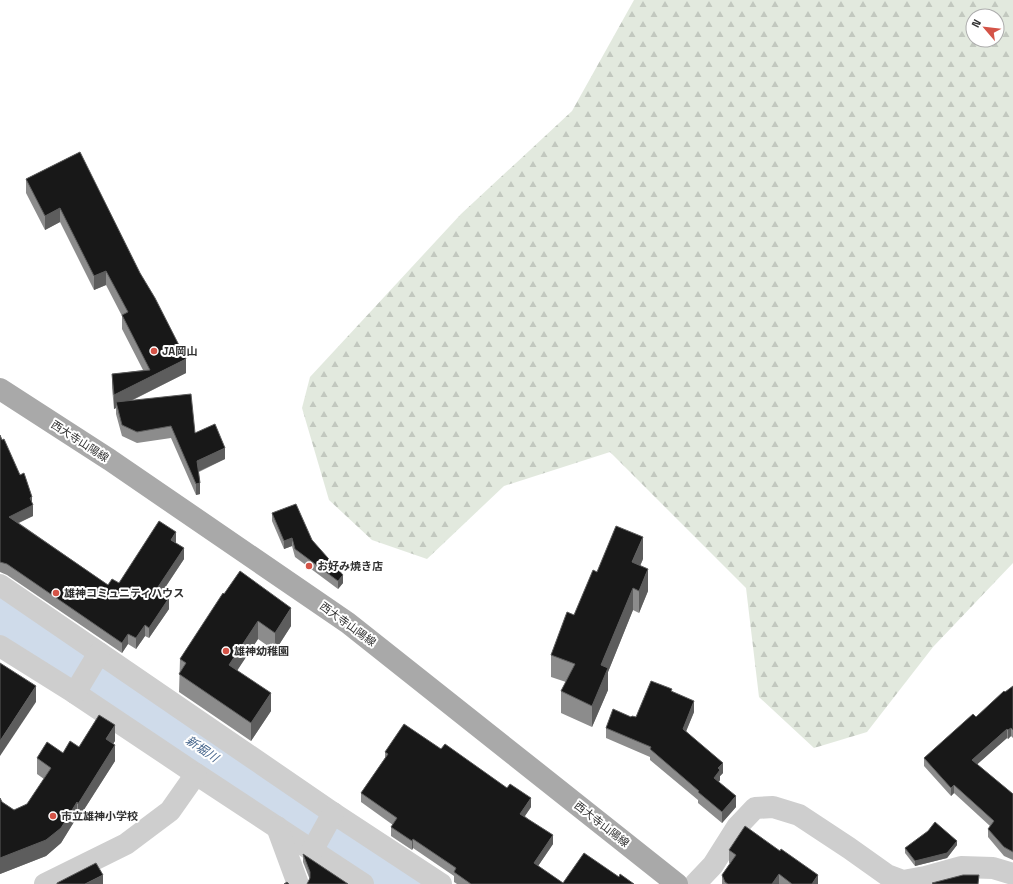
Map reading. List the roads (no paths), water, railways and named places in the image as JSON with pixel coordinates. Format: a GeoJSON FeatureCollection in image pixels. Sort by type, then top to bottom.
{"type":"FeatureCollection","features":[{"type":"Feature","properties":{"kind":"main road","name":"西大寺山陽線"},"geometry":{"type":"LineString","coordinates":[[0,389],[110,460],[348,623],[677,884]]}},
{"type":"Feature","properties":{"kind":"street"},"geometry":{"type":"LineString","coordinates":[[0,585],[97,658],[331,817],[441,884]]}},
{"type":"Feature","properties":{"kind":"street"},"geometry":{"type":"LineString","coordinates":[[0,646],[78,689],[196,774],[277,827],[314,846],[363,884]]}},
{"type":"Feature","properties":{"kind":"street"},"geometry":{"type":"LineString","coordinates":[[78,689],[97,658]]}},
{"type":"Feature","properties":{"kind":"street"},"geometry":{"type":"LineString","coordinates":[[45,884],[126,844],[170,810],[196,774]]}},
{"type":"Feature","properties":{"kind":"street"},"geometry":{"type":"LineString","coordinates":[[696,884],[713,865],[737,827],[755,808],[773,807],[799,815],[849,848],[887,876],[903,881],[925,877],[961,867],[993,868],[1013,874]]}},
{"type":"Feature","properties":{"kind":"street"},"geometry":{"type":"LineString","coordinates":[[314,846],[331,817]]}},
{"type":"Feature","properties":{"kind":"street"},"geometry":{"type":"LineString","coordinates":[[277,827],[298,884]]}},
{"type":"Feature","properties":{"kind":"waterway","name":"新堀川"},"geometry":{"type":"LineString","coordinates":[[0,614],[404,884]]}},
{"type":"Feature","properties":{"kind":"place","name":"JA岡山"},"geometry":{"type":"Point","coordinates":[154,351]}},
{"type":"Feature","properties":{"kind":"place","name":"お好み焼き店"},"geometry":{"type":"Point","coordinates":[309,566]}},
{"type":"Feature","properties":{"kind":"place","name":"雄神コミュニティハウス"},"geometry":{"type":"Point","coordinates":[56,593]}},
{"type":"Feature","properties":{"kind":"place","name":"雄神幼稚園"},"geometry":{"type":"Point","coordinates":[226,651]}},
{"type":"Feature","properties":{"kind":"place","name":"市立雄神小学校"},"geometry":{"type":"Point","coordinates":[53,816]}}]}
